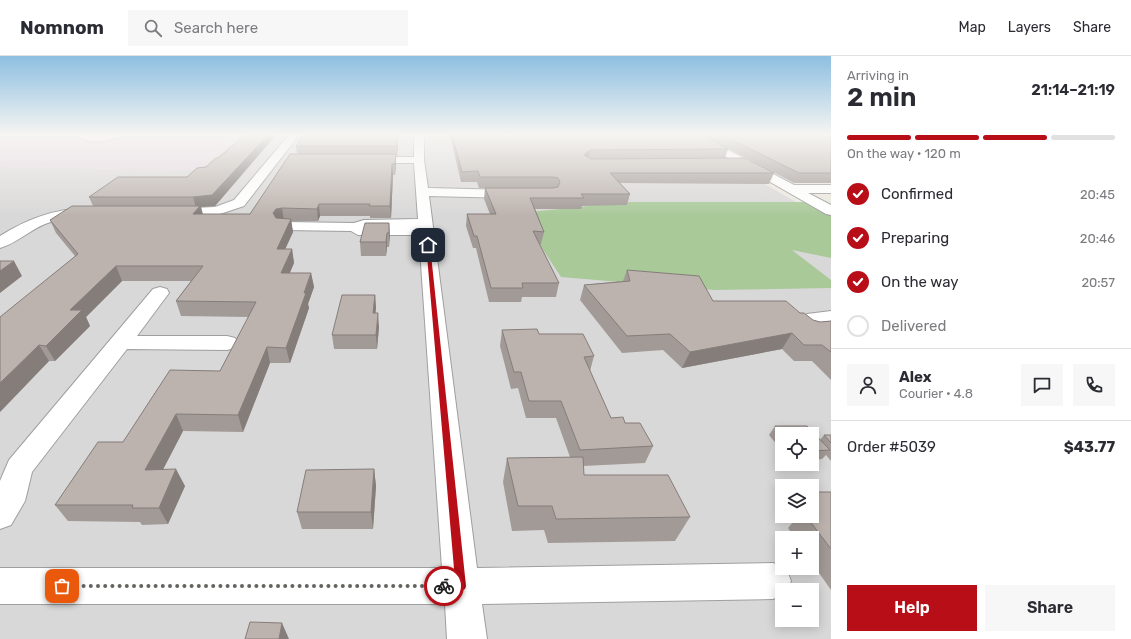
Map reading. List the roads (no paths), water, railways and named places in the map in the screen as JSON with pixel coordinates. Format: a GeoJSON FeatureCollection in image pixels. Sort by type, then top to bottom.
{"type":"FeatureCollection","features":[{"type":"Feature","properties":{"kind":"street"},"geometry":{"type":"LineString","coordinates":[[158,213],[196,213],[217,211],[239,204],[273,162]]}},
{"type":"Feature","properties":{"kind":"street"},"geometry":{"type":"LineString","coordinates":[[419,162],[467,639]]}},
{"type":"Feature","properties":{"kind":"street"},"geometry":{"type":"LineString","coordinates":[[719,163],[742,163],[831,211]]}},
{"type":"Feature","properties":{"kind":"street"},"geometry":{"type":"LineString","coordinates":[[792,189],[831,189]]}},
{"type":"Feature","properties":{"kind":"street"},"geometry":{"type":"LineString","coordinates":[[423,192],[530,193]]}},
{"type":"Feature","properties":{"kind":"street"},"geometry":{"type":"LineString","coordinates":[[0,243],[20,229],[42,219],[81,212],[96,212]]}},
{"type":"Feature","properties":{"kind":"street"},"geometry":{"type":"LineString","coordinates":[[284,226],[355,227],[358,230],[426,227]]}},
{"type":"Feature","properties":{"kind":"street"},"geometry":{"type":"LineString","coordinates":[[0,515],[9,501],[19,468],[160,293]]}},
{"type":"Feature","properties":{"kind":"street"},"geometry":{"type":"LineString","coordinates":[[121,342],[227,343]]}},
{"type":"Feature","properties":{"kind":"street"},"geometry":{"type":"LineString","coordinates":[[0,586],[461,586],[773,580]]}}]}
